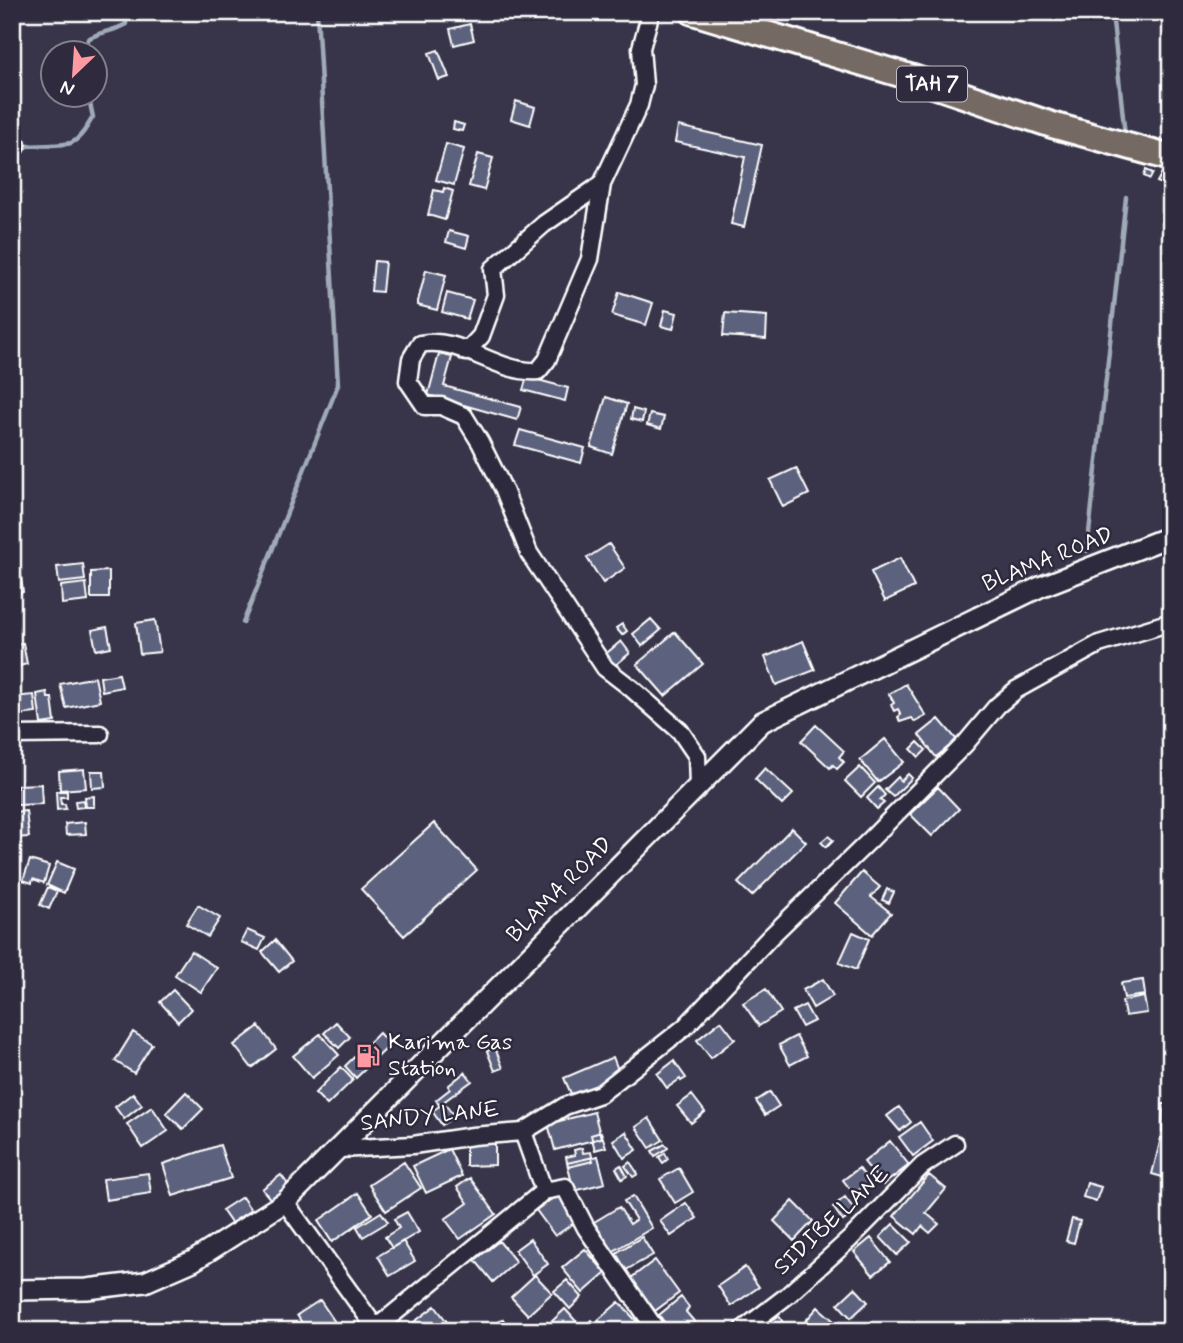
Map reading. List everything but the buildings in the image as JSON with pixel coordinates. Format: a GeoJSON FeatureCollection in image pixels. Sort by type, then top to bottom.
{"type":"FeatureCollection","features":[{"type":"Feature","properties":{"kind":"highway","name":"TAH 7"},"geometry":{"type":"LineString","coordinates":[[693,12],[910,77],[1052,125],[1171,158]]}},
{"type":"Feature","properties":{"kind":"street"},"geometry":{"type":"LineString","coordinates":[[651,12],[641,48],[645,85],[639,105],[602,184],[590,259],[547,360],[538,371],[523,372],[448,344],[431,341],[420,344],[411,359],[408,381],[425,406],[441,406],[464,416],[504,489],[529,553],[604,668],[680,731],[697,756],[698,786]]}},
{"type":"Feature","properties":{"kind":"street"},"geometry":{"type":"LineString","coordinates":[[466,352],[481,336],[496,295],[493,269],[544,224],[602,184]]}},
{"type":"Feature","properties":{"kind":"street","name":"BLAMA ROAD"},"geometry":{"type":"LineString","coordinates":[[12,1290],[87,1289],[145,1282],[193,1261],[285,1202],[762,722],[1040,587],[1171,536]]}},
{"type":"Feature","properties":{"kind":"street"},"geometry":{"type":"LineString","coordinates":[[523,1132],[565,1106],[600,1094],[685,1027],[769,937],[889,821],[965,744],[997,706],[1016,690],[1099,644],[1171,622]]}},
{"type":"Feature","properties":{"kind":"street"},"geometry":{"type":"LineString","coordinates":[[12,735],[100,734]]}},
{"type":"Feature","properties":{"kind":"street","name":"SANDY LANE"},"geometry":{"type":"LineString","coordinates":[[339,1149],[523,1132],[544,1191]]}},
{"type":"Feature","properties":{"kind":"street","name":"SIDIBE LANE"},"geometry":{"type":"LineString","coordinates":[[741,1331],[788,1295],[850,1239],[922,1166],[955,1144]]}},
{"type":"Feature","properties":{"kind":"street"},"geometry":{"type":"LineString","coordinates":[[285,1202],[377,1329],[544,1191],[565,1187],[586,1228],[657,1331]]}},
{"type":"Feature","properties":{"kind":"waterway"},"geometry":{"type":"LineString","coordinates":[[90,38],[126,24],[126,12]]}},
{"type":"Feature","properties":{"kind":"waterway"},"geometry":{"type":"LineString","coordinates":[[243,623],[338,385],[317,12]]}},
{"type":"Feature","properties":{"kind":"waterway"},"geometry":{"type":"LineString","coordinates":[[1112,12],[1125,136]]}},
{"type":"Feature","properties":{"kind":"waterway"},"geometry":{"type":"LineString","coordinates":[[21,146],[75,141],[93,117],[91,108]]}},
{"type":"Feature","properties":{"kind":"waterway"},"geometry":{"type":"LineString","coordinates":[[1087,551],[1126,197]]}},
{"type":"Feature","properties":{"kind":"place","name":"Karima Gas Station"},"geometry":{"type":"Point","coordinates":[368,1056]}}]}
